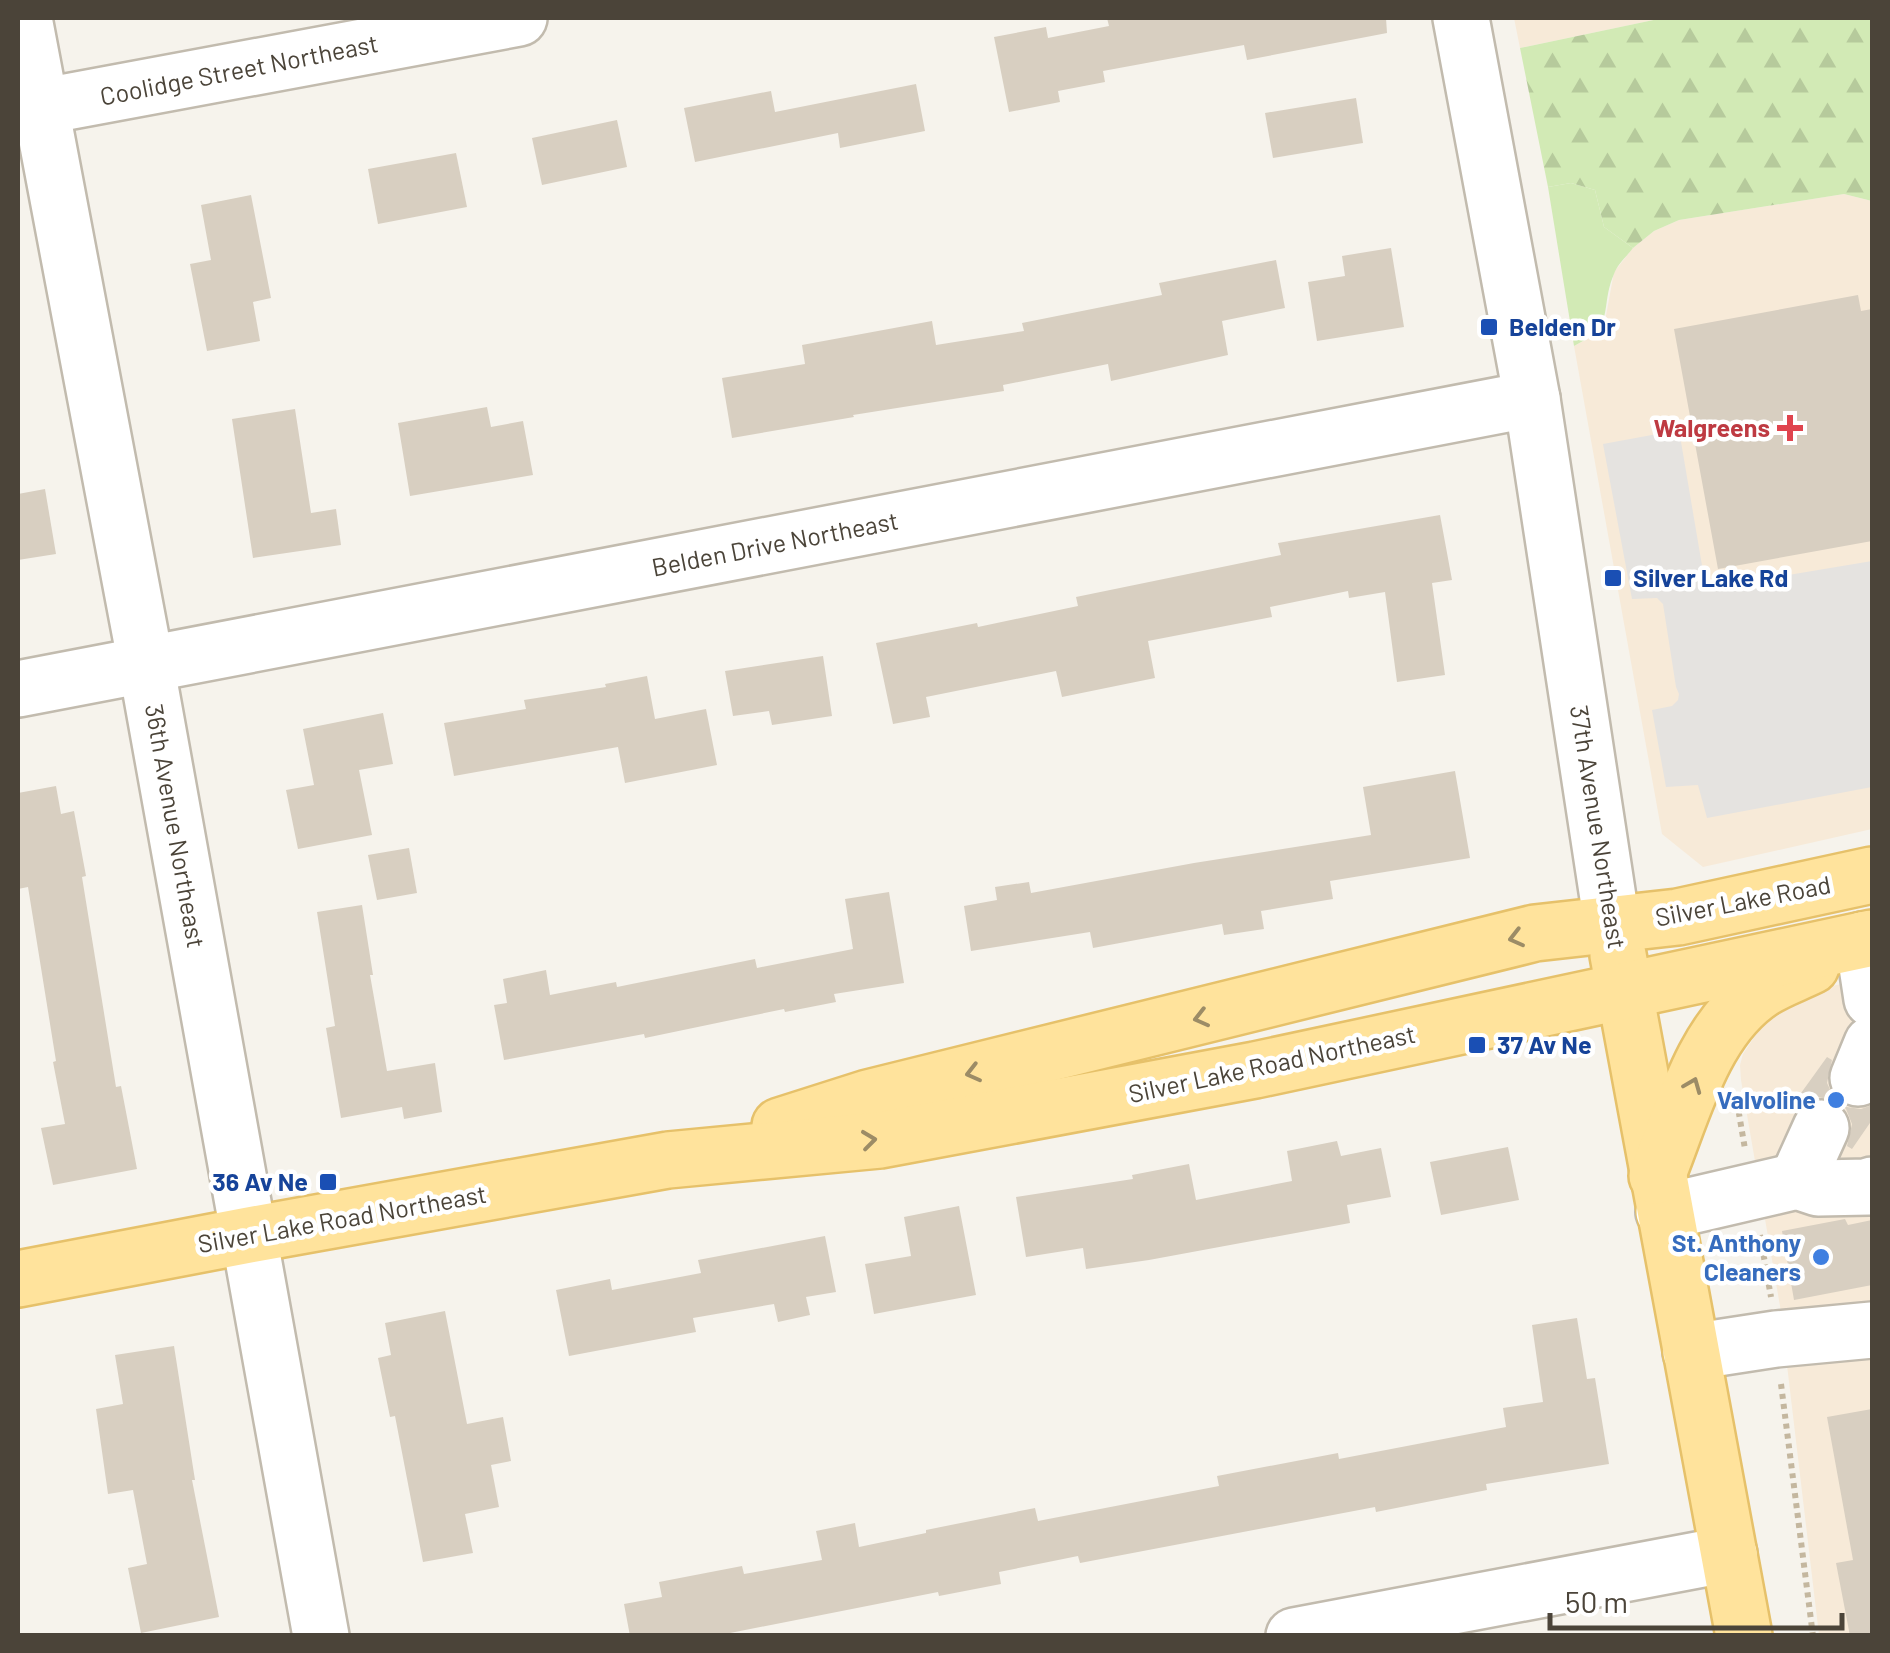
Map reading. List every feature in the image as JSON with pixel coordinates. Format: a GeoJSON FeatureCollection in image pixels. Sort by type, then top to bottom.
{"type":"FeatureCollection","features":[{"type":"Feature","properties":{"kind":"main road","name":"Silver Lake Road"},"geometry":{"type":"LineString","coordinates":[[1612,924],[1678,918],[1872,875]]}},
{"type":"Feature","properties":{"kind":"main road","name":"37th Avenue Northeast"},"geometry":{"type":"LineString","coordinates":[[1612,924],[1744,1636]]}},
{"type":"Feature","properties":{"kind":"main road","name":"Silver Lake Road Northeast"},"geometry":{"type":"LineString","coordinates":[[668,1160],[886,1094],[1535,933],[1612,924]]}},
{"type":"Feature","properties":{"kind":"main road","name":"Silver Lake Road Northeast"},"geometry":{"type":"LineString","coordinates":[[18,1279],[668,1160],[880,1140],[1254,1070],[1868,939]]}},
{"type":"Feature","properties":{"kind":"main road"},"geometry":{"type":"LineString","coordinates":[[1661,1194],[1695,1080],[1715,1036],[1727,1021],[1757,993],[1868,939]]}},
{"type":"Feature","properties":{"kind":"street","name":"36th Avenue Northeast"},"geometry":{"type":"LineString","coordinates":[[24,18],[29,109],[146,664],[322,1636]]}},
{"type":"Feature","properties":{"kind":"street","name":"Coolidge Street Northeast"},"geometry":{"type":"LineString","coordinates":[[29,109],[518,18]]}},
{"type":"Feature","properties":{"kind":"street","name":"37th Avenue Northeast"},"geometry":{"type":"LineString","coordinates":[[1461,18],[1532,398],[1612,924]]}},
{"type":"Feature","properties":{"kind":"street","name":"Belden Drive Northeast"},"geometry":{"type":"LineString","coordinates":[[18,689],[1532,398]]}},
{"type":"Feature","properties":{"kind":"street"},"geometry":{"type":"LineString","coordinates":[[1868,939],[1872,998]]}},
{"type":"Feature","properties":{"kind":"street"},"geometry":{"type":"LineString","coordinates":[[1796,1181],[1822,1128]]}},
{"type":"Feature","properties":{"kind":"street"},"geometry":{"type":"LineString","coordinates":[[1661,1194],[1796,1181],[1818,1188],[1872,1184]]}},
{"type":"Feature","properties":{"kind":"street"},"geometry":{"type":"LineString","coordinates":[[1690,1352],[1872,1330]]}},
{"type":"Feature","properties":{"kind":"street"},"geometry":{"type":"LineString","coordinates":[[1294,1636],[1363,1629],[1729,1554]]}},
{"type":"Feature","properties":{"kind":"shaded area"},"geometry":{"type":"Polygon","coordinates":[[[1514,18],[1663,18],[1520,48],[1514,18]]]}},
{"type":"Feature","properties":{"kind":"shaded area"},"geometry":{"type":"Polygon","coordinates":[[[1844,194],[1872,201],[1872,829],[1703,867],[1662,834],[1574,346],[1589,338],[1605,321],[1614,272],[1633,248],[1654,231],[1679,220],[1844,194]]]}},
{"type":"Feature","properties":{"kind":"shaded area"},"geometry":{"type":"Polygon","coordinates":[[[1679,430],[1706,589],[1872,561],[1872,787],[1707,818],[1698,785],[1666,787],[1652,710],[1672,706],[1679,694],[1663,604],[1657,598],[1632,599],[1603,444],[1679,430]]]}},
{"type":"Feature","properties":{"kind":"shaded area"},"geometry":{"type":"Polygon","coordinates":[[[1872,977],[1872,1635],[1819,1635],[1780,1306],[1740,1065],[1769,1015],[1810,991],[1872,977]]]}},
{"type":"Feature","properties":{"kind":"green space"},"geometry":{"type":"Polygon","coordinates":[[[1663,18],[1872,18],[1872,201],[1844,194],[1679,220],[1654,231],[1633,248],[1604,227],[1595,190],[1571,183],[1548,187],[1520,48],[1663,18]]]}},
{"type":"Feature","properties":{"kind":"green space"},"geometry":{"type":"Polygon","coordinates":[[[1571,183],[1595,190],[1604,227],[1633,248],[1614,274],[1602,323],[1574,346],[1548,187],[1571,183]]]}},
{"type":"Feature","properties":{"kind":"building"},"geometry":{"type":"Polygon","coordinates":[[[1107,18],[1386,18],[1387,33],[1247,60],[1244,45],[1103,71],[1105,82],[1058,91],[1060,102],[1009,112],[994,37],[1046,27],[1048,38],[1109,26],[1107,18]]]}},
{"type":"Feature","properties":{"kind":"building"},"geometry":{"type":"Polygon","coordinates":[[[916,84],[925,131],[840,148],[838,133],[695,162],[684,108],[771,91],[775,112],[916,84]]]}},
{"type":"Feature","properties":{"kind":"building"},"geometry":{"type":"Polygon","coordinates":[[[1356,98],[1363,143],[1273,158],[1265,113],[1356,98]]]}},
{"type":"Feature","properties":{"kind":"building"},"geometry":{"type":"Polygon","coordinates":[[[617,120],[627,167],[542,185],[532,138],[617,120]]]}},
{"type":"Feature","properties":{"kind":"building"},"geometry":{"type":"Polygon","coordinates":[[[456,153],[467,207],[378,224],[368,169],[456,153]]]}},
{"type":"Feature","properties":{"kind":"building"},"geometry":{"type":"Polygon","coordinates":[[[251,195],[271,298],[253,302],[260,341],[207,351],[190,264],[211,260],[201,205],[251,195]]]}},
{"type":"Feature","properties":{"kind":"building"},"geometry":{"type":"Polygon","coordinates":[[[1391,248],[1404,327],[1317,341],[1308,282],[1345,276],[1342,256],[1391,248]]]}},
{"type":"Feature","properties":{"kind":"building"},"geometry":{"type":"Polygon","coordinates":[[[1276,260],[1285,308],[1222,321],[1228,355],[1111,381],[1108,364],[1003,385],[1004,391],[732,438],[722,378],[805,364],[802,345],[932,321],[936,345],[1024,331],[1022,323],[1162,295],[1159,283],[1276,260]]]}},
{"type":"Feature","properties":{"kind":"building","name":"Walgreens"},"geometry":{"type":"Polygon","coordinates":[[[1858,295],[1861,311],[1872,309],[1872,541],[1718,569],[1674,329],[1858,295]]]}},
{"type":"Feature","properties":{"kind":"building"},"geometry":{"type":"Polygon","coordinates":[[[487,407],[491,427],[523,421],[533,475],[410,496],[398,423],[487,407]]]}},
{"type":"Feature","properties":{"kind":"building"},"geometry":{"type":"Polygon","coordinates":[[[295,409],[311,513],[336,509],[341,545],[253,558],[232,419],[295,409]]]}},
{"type":"Feature","properties":{"kind":"building"},"geometry":{"type":"Polygon","coordinates":[[[45,489],[56,554],[18,560],[18,494],[45,489]]]}},
{"type":"Feature","properties":{"kind":"building"},"geometry":{"type":"Polygon","coordinates":[[[1440,515],[1452,580],[1432,583],[1445,675],[1397,682],[1385,592],[1349,598],[1348,591],[1270,607],[1272,617],[1148,641],[1155,678],[1062,697],[1056,671],[926,697],[930,717],[893,724],[876,643],[1078,606],[1076,597],[1281,555],[1278,543],[1440,515]]]}},
{"type":"Feature","properties":{"kind":"building"},"geometry":{"type":"Polygon","coordinates":[[[823,656],[832,716],[772,725],[769,711],[733,716],[725,671],[823,656]]]}},
{"type":"Feature","properties":{"kind":"building"},"geometry":{"type":"Polygon","coordinates":[[[647,676],[655,719],[706,709],[717,765],[625,783],[618,747],[454,776],[444,723],[526,709],[524,700],[647,676]]]}},
{"type":"Feature","properties":{"kind":"building"},"geometry":{"type":"Polygon","coordinates":[[[383,713],[393,764],[359,770],[372,835],[298,849],[286,790],[314,785],[303,729],[383,713]]]}},
{"type":"Feature","properties":{"kind":"building"},"geometry":{"type":"Polygon","coordinates":[[[1455,771],[1470,858],[1330,881],[1333,899],[1261,911],[1264,929],[1224,935],[1222,924],[1093,948],[1090,932],[971,951],[964,906],[997,900],[995,887],[1029,882],[1031,893],[1371,835],[1363,787],[1455,771]]]}},
{"type":"Feature","properties":{"kind":"building"},"geometry":{"type":"Polygon","coordinates":[[[56,786],[61,814],[74,811],[116,1087],[121,1086],[137,1169],[53,1185],[41,1128],[65,1124],[28,887],[18,889],[18,793],[56,786]]]}},
{"type":"Feature","properties":{"kind":"building"},"geometry":{"type":"Polygon","coordinates":[[[409,848],[417,893],[377,900],[368,855],[409,848]]]}},
{"type":"Feature","properties":{"kind":"building"},"geometry":{"type":"Polygon","coordinates":[[[889,892],[904,983],[834,994],[836,1002],[785,1012],[784,1009],[645,1038],[644,1034],[504,1060],[494,1005],[507,1003],[503,979],[546,970],[550,995],[616,982],[617,987],[755,959],[757,968],[853,949],[845,899],[889,892]]]}},
{"type":"Feature","properties":{"kind":"building"},"geometry":{"type":"Polygon","coordinates":[[[362,905],[387,1071],[435,1063],[442,1112],[404,1119],[402,1107],[341,1118],[326,1028],[335,1026],[317,912],[362,905]]]}},
{"type":"Feature","properties":{"kind":"building"},"geometry":{"type":"Polygon","coordinates":[[[1827,1057],[1832,1060],[1827,1083],[1834,1098],[1847,1107],[1861,1109],[1872,1105],[1872,1120],[1852,1149],[1847,1146],[1852,1124],[1846,1109],[1835,1100],[1817,1097],[1796,1110],[1791,1107],[1827,1057]]]}},
{"type":"Feature","properties":{"kind":"building"},"geometry":{"type":"Polygon","coordinates":[[[1337,1141],[1341,1156],[1381,1148],[1391,1197],[1347,1205],[1350,1223],[1086,1269],[1083,1248],[1026,1257],[1016,1197],[1133,1179],[1132,1175],[1189,1164],[1196,1200],[1292,1181],[1287,1151],[1337,1141]]]}},
{"type":"Feature","properties":{"kind":"building"},"geometry":{"type":"Polygon","coordinates":[[[1508,1147],[1519,1200],[1441,1215],[1430,1162],[1508,1147]]]}},
{"type":"Feature","properties":{"kind":"building"},"geometry":{"type":"Polygon","coordinates":[[[959,1206],[976,1295],[874,1314],[865,1264],[911,1256],[904,1217],[959,1206]]]}},
{"type":"Feature","properties":{"kind":"building"},"geometry":{"type":"Polygon","coordinates":[[[1845,1219],[1848,1225],[1872,1220],[1872,1285],[1794,1300],[1782,1231],[1845,1219]]]}},
{"type":"Feature","properties":{"kind":"building"},"geometry":{"type":"Polygon","coordinates":[[[825,1236],[836,1292],[806,1297],[810,1315],[778,1322],[774,1304],[693,1318],[696,1332],[569,1356],[556,1290],[610,1279],[612,1290],[701,1273],[698,1260],[825,1236]]]}},
{"type":"Feature","properties":{"kind":"building"},"geometry":{"type":"Polygon","coordinates":[[[445,1311],[467,1424],[503,1417],[511,1461],[491,1465],[499,1507],[465,1514],[473,1553],[423,1562],[395,1416],[390,1417],[378,1358],[391,1355],[385,1323],[445,1311]]]}},
{"type":"Feature","properties":{"kind":"building"},"geometry":{"type":"Polygon","coordinates":[[[1577,1318],[1587,1379],[1595,1378],[1609,1464],[1486,1484],[1487,1490],[1376,1512],[1375,1507],[1080,1563],[1078,1556],[999,1572],[1001,1584],[939,1596],[938,1592],[715,1636],[630,1636],[624,1604],[662,1597],[659,1582],[742,1566],[744,1574],[822,1560],[816,1531],[855,1523],[859,1547],[1035,1508],[1038,1521],[1219,1486],[1217,1476],[1338,1453],[1339,1459],[1506,1427],[1503,1408],[1543,1402],[1532,1325],[1577,1318]]]}},
{"type":"Feature","properties":{"kind":"building"},"geometry":{"type":"Polygon","coordinates":[[[174,1346],[192,1480],[219,1617],[141,1633],[128,1568],[147,1564],[133,1490],[108,1494],[96,1409],[123,1404],[115,1355],[174,1346]]]}},
{"type":"Feature","properties":{"kind":"building"},"geometry":{"type":"Polygon","coordinates":[[[1872,1409],[1872,1636],[1850,1636],[1836,1563],[1853,1560],[1827,1417],[1872,1409]]]}},
{"type":"Feature","properties":{"kind":"place","name":"Belden Dr"},"geometry":{"type":"Point","coordinates":[1489,327]}},
{"type":"Feature","properties":{"kind":"place","name":"Walgreens"},"geometry":{"type":"Point","coordinates":[1790,428]}},
{"type":"Feature","properties":{"kind":"place","name":"Silver Lake Rd"},"geometry":{"type":"Point","coordinates":[1613,578]}},
{"type":"Feature","properties":{"kind":"place","name":"37 Av Ne"},"geometry":{"type":"Point","coordinates":[1477,1045]}},
{"type":"Feature","properties":{"kind":"place","name":"Valvoline"},"geometry":{"type":"Point","coordinates":[1836,1100]}},
{"type":"Feature","properties":{"kind":"place","name":"36 Av Ne"},"geometry":{"type":"Point","coordinates":[328,1182]}},
{"type":"Feature","properties":{"kind":"place","name":"St. Anthony Cleaners"},"geometry":{"type":"Point","coordinates":[1821,1257]}}]}
